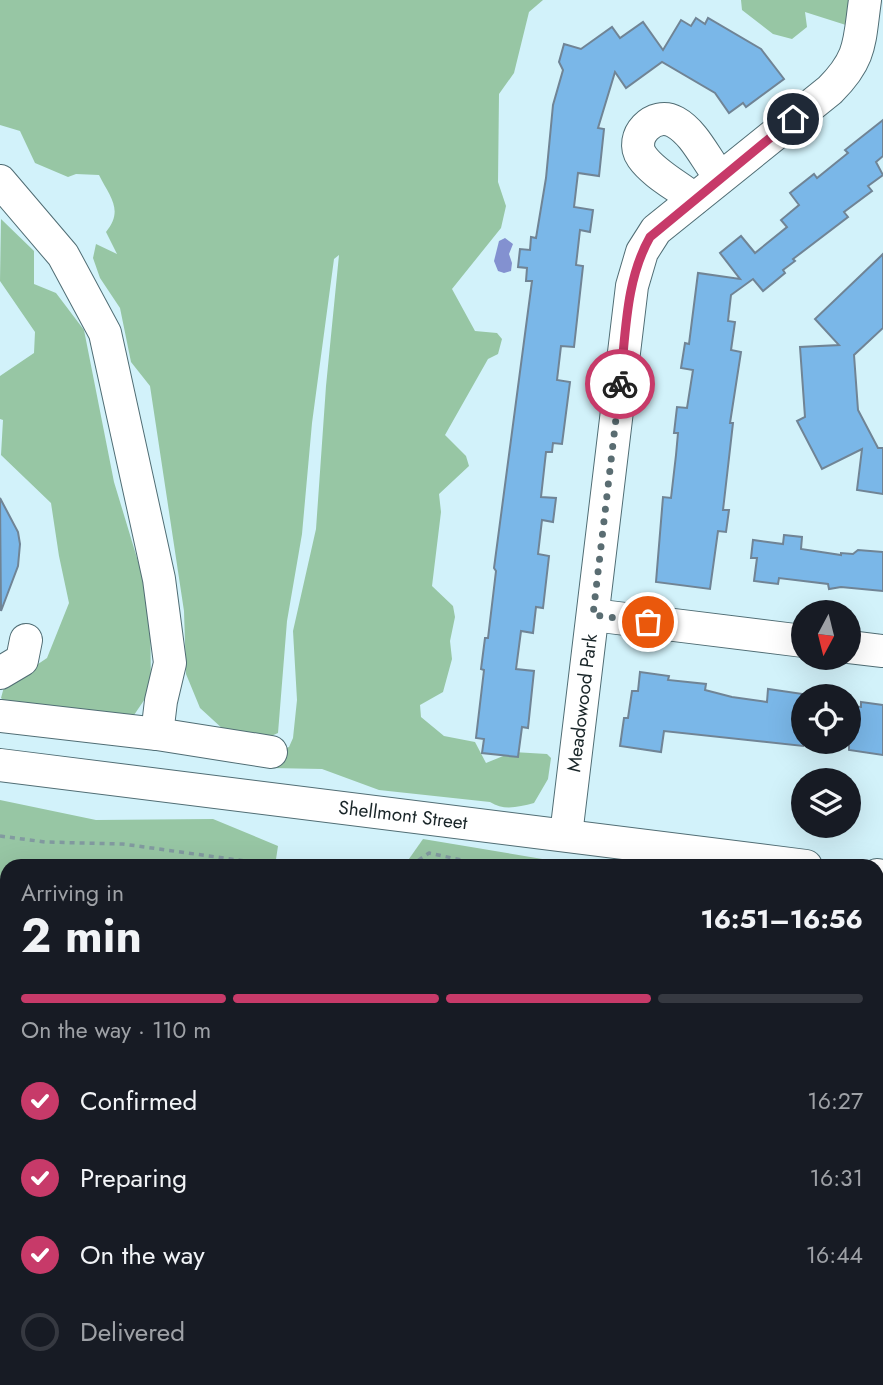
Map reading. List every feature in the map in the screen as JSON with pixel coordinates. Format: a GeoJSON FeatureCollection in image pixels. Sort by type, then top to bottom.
{"type":"FeatureCollection","features":[{"type":"Feature","properties":{"kind":"street","name":"Meadowood Park"},"geometry":{"type":"LineString","coordinates":[[566,835],[636,267],[650,237],[844,76],[869,63],[865,0]]}},
{"type":"Feature","properties":{"kind":"street"},"geometry":{"type":"LineString","coordinates":[[694,199],[640,155],[638,141],[643,128],[656,119],[671,119],[690,134],[720,177]]}},
{"type":"Feature","properties":{"kind":"street"},"geometry":{"type":"LineString","coordinates":[[0,181],[63,255],[105,333],[159,579],[170,663],[156,734]]}},
{"type":"Feature","properties":{"kind":"street"},"geometry":{"type":"LineString","coordinates":[[593,615],[791,640]]}},
{"type":"Feature","properties":{"kind":"street"},"geometry":{"type":"LineString","coordinates":[[0,673],[22,660],[26,640]]}},
{"type":"Feature","properties":{"kind":"street"},"geometry":{"type":"LineString","coordinates":[[861,648],[883,651]]}},
{"type":"Feature","properties":{"kind":"street"},"geometry":{"type":"LineString","coordinates":[[0,716],[156,734],[271,752]]}},
{"type":"Feature","properties":{"kind":"street","name":"Shellmont Street"},"geometry":{"type":"LineString","coordinates":[[0,765],[752,859]]}},
{"type":"Feature","properties":{"kind":"path"},"geometry":{"type":"LineString","coordinates":[[0,836],[45,842],[123,844],[231,859]]}},
{"type":"Feature","properties":{"kind":"path"},"geometry":{"type":"LineString","coordinates":[[420,859],[429,853],[457,859]]}},
{"type":"Feature","properties":{"kind":"green space"},"geometry":{"type":"Polygon","coordinates":[[[0,0],[543,0],[529,12],[514,73],[499,94],[498,182],[506,206],[501,228],[452,289],[475,331],[497,333],[502,339],[498,354],[488,359],[445,435],[466,456],[469,466],[439,494],[441,512],[432,586],[453,606],[455,617],[450,641],[452,659],[443,692],[420,705],[421,717],[444,736],[475,742],[486,763],[513,752],[547,754],[551,758],[548,779],[534,803],[506,807],[490,802],[379,790],[322,769],[271,768],[273,757],[289,747],[293,738],[297,700],[293,631],[316,529],[339,255],[334,259],[312,423],[302,534],[287,621],[278,733],[262,740],[224,730],[200,708],[186,674],[184,611],[150,386],[131,362],[120,308],[100,278],[93,258],[96,244],[117,254],[106,232],[115,210],[99,175],[76,174],[68,177],[35,163],[20,131],[0,125],[0,0]]]}},
{"type":"Feature","properties":{"kind":"green space"},"geometry":{"type":"Polygon","coordinates":[[[741,0],[852,0],[849,26],[805,12],[807,27],[792,39],[773,34],[742,10],[741,0]]]}},
{"type":"Feature","properties":{"kind":"green space"},"geometry":{"type":"Polygon","coordinates":[[[1,219],[34,251],[34,284],[56,293],[84,330],[114,482],[150,601],[151,690],[134,715],[69,716],[9,706],[1,698],[4,687],[47,658],[69,603],[51,503],[1,455],[3,420],[0,419],[0,376],[34,353],[35,332],[0,281],[1,219]]]}},
{"type":"Feature","properties":{"kind":"green space"},"geometry":{"type":"Polygon","coordinates":[[[0,800],[96,820],[213,819],[278,846],[276,859],[0,859],[0,800]]]}},
{"type":"Feature","properties":{"kind":"green space"},"geometry":{"type":"Polygon","coordinates":[[[423,839],[542,859],[409,859],[423,839]]]}},
{"type":"Feature","properties":{"kind":"water"},"geometry":{"type":"Polygon","coordinates":[[[505,238],[513,244],[509,254],[511,271],[504,273],[498,271],[494,261],[499,241],[505,238]]]}},
{"type":"Feature","properties":{"kind":"building"},"geometry":{"type":"Polygon","coordinates":[[[696,18],[705,24],[708,18],[761,49],[784,79],[746,107],[743,103],[729,113],[715,93],[662,62],[626,88],[615,72],[598,128],[604,129],[599,176],[578,173],[574,207],[593,210],[590,232],[580,230],[576,265],[583,266],[574,347],[561,346],[557,380],[570,382],[562,444],[553,443],[552,452],[546,452],[541,497],[556,498],[553,522],[542,520],[538,554],[549,556],[543,608],[536,607],[533,633],[521,631],[516,669],[534,671],[528,728],[522,727],[518,757],[482,753],[484,739],[476,738],[484,670],[481,669],[485,638],[488,638],[496,571],[494,568],[532,281],[526,281],[527,268],[518,267],[520,249],[530,250],[531,237],[536,238],[546,178],[553,105],[563,70],[559,62],[564,44],[581,49],[612,27],[620,38],[643,22],[663,50],[681,20],[691,26],[696,18]]]}},
{"type":"Feature","properties":{"kind":"building"},"geometry":{"type":"Polygon","coordinates":[[[883,120],[883,156],[876,162],[883,175],[868,186],[872,191],[844,212],[848,217],[793,259],[795,261],[783,270],[785,273],[763,291],[753,279],[731,295],[728,321],[735,322],[731,350],[741,352],[730,423],[733,423],[723,510],[729,510],[726,532],[718,531],[710,589],[656,582],[663,497],[671,498],[678,433],[674,433],[677,407],[687,408],[693,370],[681,368],[685,343],[689,344],[698,273],[740,279],[720,253],[741,236],[755,253],[787,227],[781,220],[799,205],[790,193],[814,174],[817,178],[848,153],[845,150],[883,120]]]}},
{"type":"Feature","properties":{"kind":"building"},"geometry":{"type":"Polygon","coordinates":[[[883,254],[883,328],[854,355],[858,410],[878,448],[883,448],[883,494],[857,490],[862,449],[822,469],[797,421],[805,417],[800,347],[839,345],[815,319],[883,254]]]}},
{"type":"Feature","properties":{"kind":"building"},"geometry":{"type":"Polygon","coordinates":[[[0,498],[18,532],[20,544],[18,566],[1,611],[0,498]]]}},
{"type":"Feature","properties":{"kind":"building"},"geometry":{"type":"Polygon","coordinates":[[[784,535],[802,537],[801,549],[841,555],[853,554],[858,550],[883,552],[883,591],[841,587],[829,589],[828,584],[779,578],[778,584],[754,581],[757,558],[751,558],[753,540],[783,544],[784,535]]]}},
{"type":"Feature","properties":{"kind":"building"},"geometry":{"type":"Polygon","coordinates":[[[640,672],[669,676],[668,680],[706,684],[705,690],[767,702],[768,689],[791,692],[791,745],[664,731],[661,752],[620,746],[632,691],[638,691],[640,672]]]}},
{"type":"Feature","properties":{"kind":"building"},"geometry":{"type":"Polygon","coordinates":[[[861,702],[883,705],[883,755],[861,752],[861,702]]]}},
{"type":"Feature","properties":{"kind":"way so far"},"geometry":{"type":"LineString","coordinates":[[620,384],[593,615],[648,622]]}},
{"type":"Feature","properties":{"kind":"route"},"geometry":{"type":"LineString","coordinates":[[620,384],[632,286],[636,267],[650,237],[793,119]]}}]}
